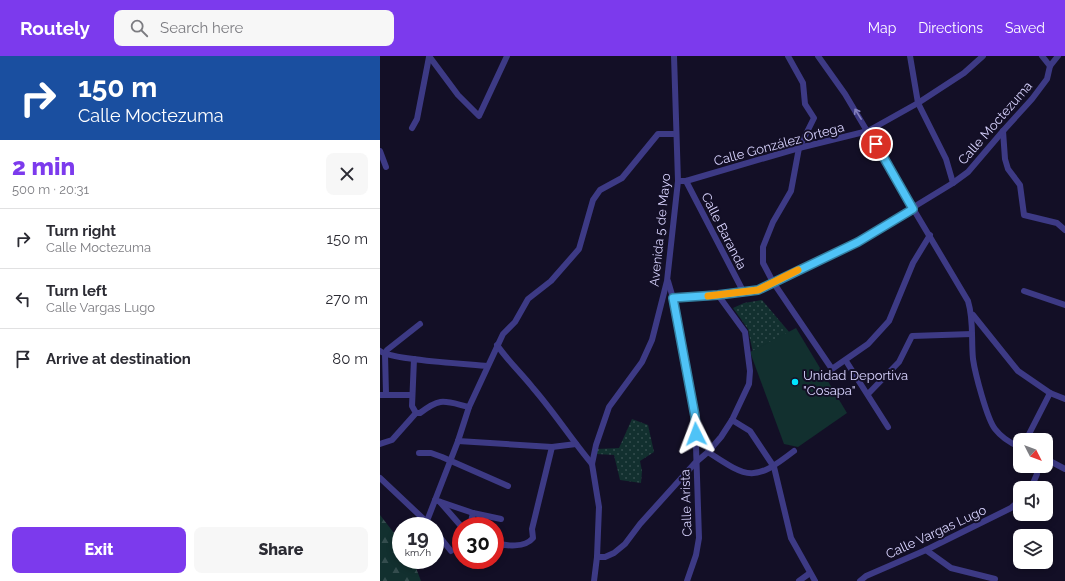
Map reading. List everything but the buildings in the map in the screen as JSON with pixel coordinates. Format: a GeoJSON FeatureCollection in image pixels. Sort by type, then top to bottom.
{"type":"FeatureCollection","features":[{"type":"Feature","properties":{"kind":"street"},"geometry":{"type":"LineString","coordinates":[[429,56],[458,95],[479,116],[507,56]]}},
{"type":"Feature","properties":{"kind":"street"},"geometry":{"type":"LineString","coordinates":[[412,128],[417,119],[429,56]]}},
{"type":"Feature","properties":{"kind":"street","name":"Avenida 5 de Mayo"},"geometry":{"type":"LineString","coordinates":[[594,581],[597,557],[599,507],[592,464],[596,445],[608,407],[642,362],[652,340],[667,281],[678,181],[674,56]]}},
{"type":"Feature","properties":{"kind":"street"},"geometry":{"type":"LineString","coordinates":[[788,56],[803,83],[805,104],[814,118],[799,148],[791,191],[774,222],[763,247],[763,263],[773,282],[832,369],[846,361],[868,344],[889,321],[913,263],[930,235]]}},
{"type":"Feature","properties":{"kind":"street"},"geometry":{"type":"LineString","coordinates":[[818,56],[845,94],[868,131],[968,301],[972,315],[973,360],[989,417],[995,429],[1013,444]]}},
{"type":"Feature","properties":{"kind":"street"},"geometry":{"type":"LineString","coordinates":[[910,56],[918,103],[946,158],[953,183]]}},
{"type":"Feature","properties":{"kind":"street","name":"Calle González Ortega"},"geometry":{"type":"LineString","coordinates":[[678,181],[686,181],[799,148],[868,131],[918,103],[964,73],[983,56]]}},
{"type":"Feature","properties":{"kind":"street"},"geometry":{"type":"LineString","coordinates":[[1042,56],[1050,66]]}},
{"type":"Feature","properties":{"kind":"street","name":"Calle Moctezuma"},"geometry":{"type":"LineString","coordinates":[[673,298],[718,295],[758,290],[858,242],[913,209],[968,172],[1032,99],[1047,79],[1050,66],[1058,56]]}},
{"type":"Feature","properties":{"kind":"street"},"geometry":{"type":"LineString","coordinates":[[1003,131],[1005,159],[1008,169],[1020,185],[1024,215],[1057,223],[1065,230]]}},
{"type":"Feature","properties":{"kind":"street"},"geometry":{"type":"LineString","coordinates":[[429,517],[437,501],[469,406],[503,334],[515,322],[528,299],[551,281],[579,249],[593,200],[600,190],[622,178],[658,134],[676,134]]}},
{"type":"Feature","properties":{"kind":"street"},"geometry":{"type":"LineString","coordinates":[[380,151],[386,167]]}},
{"type":"Feature","properties":{"kind":"street","name":"Calle Baranda"},"geometry":{"type":"LineString","coordinates":[[686,181],[743,291]]}},
{"type":"Feature","properties":{"kind":"street","name":"Calle Arista"},"geometry":{"type":"LineString","coordinates":[[667,281],[673,298],[695,416],[695,463],[699,538],[696,555],[687,581]]}},
{"type":"Feature","properties":{"kind":"street"},"geometry":{"type":"LineString","coordinates":[[1024,291],[1065,305]]}},
{"type":"Feature","properties":{"kind":"street"},"geometry":{"type":"LineString","coordinates":[[597,557],[610,555],[625,544],[640,524],[695,463],[708,452],[732,420],[749,384],[750,371],[745,332],[718,295]]}},
{"type":"Feature","properties":{"kind":"street"},"geometry":{"type":"LineString","coordinates":[[972,315],[1018,371],[1050,393],[1065,399]]}},
{"type":"Feature","properties":{"kind":"street"},"geometry":{"type":"LineString","coordinates":[[382,352],[387,350],[420,324]]}},
{"type":"Feature","properties":{"kind":"street"},"geometry":{"type":"LineString","coordinates":[[868,394],[899,362],[912,336],[972,334]]}},
{"type":"Feature","properties":{"kind":"street"},"geometry":{"type":"LineString","coordinates":[[497,345],[507,360],[534,388],[592,464]]}},
{"type":"Feature","properties":{"kind":"street"},"geometry":{"type":"LineString","coordinates":[[382,352],[414,359],[487,366]]}},
{"type":"Feature","properties":{"kind":"street"},"geometry":{"type":"LineString","coordinates":[[382,352],[383,395],[412,395]]}},
{"type":"Feature","properties":{"kind":"street"},"geometry":{"type":"LineString","coordinates":[[414,359],[412,406],[416,413]]}},
{"type":"Feature","properties":{"kind":"street"},"geometry":{"type":"LineString","coordinates":[[846,361],[888,427]]}},
{"type":"Feature","properties":{"kind":"street"},"geometry":{"type":"LineString","coordinates":[[1030,433],[1050,393]]}},
{"type":"Feature","properties":{"kind":"street"},"geometry":{"type":"LineString","coordinates":[[380,444],[392,440],[416,413],[420,413],[435,402],[446,402],[469,406]]}},
{"type":"Feature","properties":{"kind":"street"},"geometry":{"type":"LineString","coordinates":[[732,420],[750,431],[774,467],[791,538],[815,581]]}},
{"type":"Feature","properties":{"kind":"street"},"geometry":{"type":"LineString","coordinates":[[458,441],[552,446],[576,444]]}},
{"type":"Feature","properties":{"kind":"street"},"geometry":{"type":"LineString","coordinates":[[504,546],[520,545],[530,542],[533,538],[532,529],[552,446]]}},
{"type":"Feature","properties":{"kind":"street"},"geometry":{"type":"LineString","coordinates":[[708,452],[732,468],[748,473],[760,474],[774,467],[794,451]]}},
{"type":"Feature","properties":{"kind":"street"},"geometry":{"type":"LineString","coordinates":[[419,453],[432,453],[508,486]]}},
{"type":"Feature","properties":{"kind":"street"},"geometry":{"type":"LineString","coordinates":[[1053,463],[1065,469]]}},
{"type":"Feature","properties":{"kind":"street"},"geometry":{"type":"LineString","coordinates":[[380,478],[420,517]]}},
{"type":"Feature","properties":{"kind":"street"},"geometry":{"type":"LineString","coordinates":[[437,501],[473,513],[492,517]]}},
{"type":"Feature","properties":{"kind":"street"},"geometry":{"type":"LineString","coordinates":[[437,501],[452,517]]}},
{"type":"Feature","properties":{"kind":"street","name":"Calle Vargas Lugo"},"geometry":{"type":"LineString","coordinates":[[860,581],[866,576],[926,550],[1013,506]]}},
{"type":"Feature","properties":{"kind":"street"},"geometry":{"type":"LineString","coordinates":[[472,517],[473,513]]}},
{"type":"Feature","properties":{"kind":"street"},"geometry":{"type":"LineString","coordinates":[[444,542],[451,551]]}},
{"type":"Feature","properties":{"kind":"street"},"geometry":{"type":"LineString","coordinates":[[926,550],[952,568],[995,579]]}},
{"type":"Feature","properties":{"kind":"street"},"geometry":{"type":"LineString","coordinates":[[799,581],[810,573]]}},
{"type":"Feature","properties":{"kind":"green space"},"geometry":{"type":"Polygon","coordinates":[[[762,300],[790,333],[753,353],[748,329],[733,308],[744,303],[762,300]]]}},
{"type":"Feature","properties":{"kind":"green space","name":"Unidad Deportiva \"Cosapa\""},"geometry":{"type":"Polygon","coordinates":[[[796,328],[847,413],[798,447],[784,444],[750,352],[796,328]]]}},
{"type":"Feature","properties":{"kind":"green space"},"geometry":{"type":"Polygon","coordinates":[[[632,419],[648,425],[654,452],[640,461],[642,471],[641,483],[620,480],[614,455],[596,454],[597,449],[619,448],[632,419]]]}},
{"type":"Feature","properties":{"kind":"green space"},"geometry":{"type":"Polygon","coordinates":[[[380,515],[392,530],[392,569],[416,569],[421,581],[380,581],[380,515]]]}},
{"type":"Feature","properties":{"kind":"slow traffic"},"geometry":{"type":"LineString","coordinates":[[708,296],[758,290],[798,270]]}},
{"type":"Feature","properties":{"kind":"place","name":"Unidad Deportiva \"Cosapa\""},"geometry":{"type":"Point","coordinates":[795,382]}},
{"type":"Feature","properties":{"kind":"route"},"geometry":{"type":"LineString","coordinates":[[696,434],[695,416],[673,298],[718,295],[758,290],[858,242],[913,209],[876,144]]}}]}
